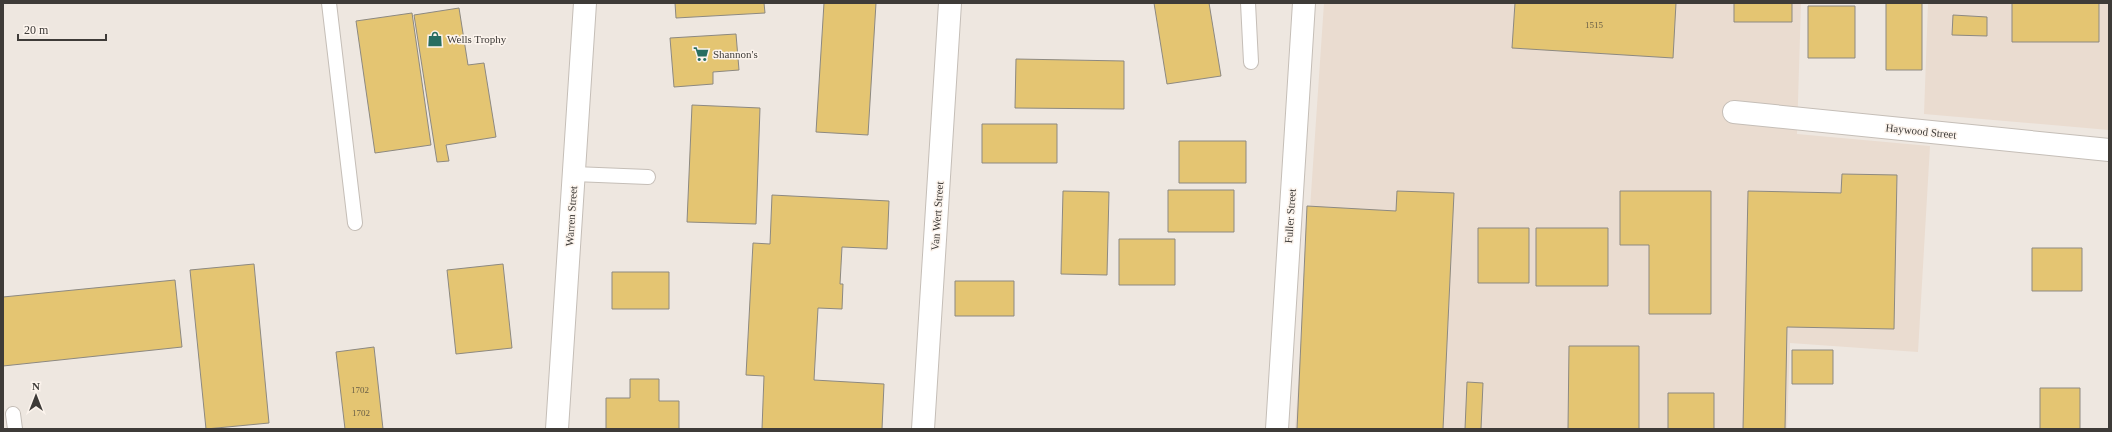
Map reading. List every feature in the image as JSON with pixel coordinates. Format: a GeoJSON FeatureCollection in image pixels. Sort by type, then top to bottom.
{"type":"FeatureCollection","features":[{"type":"Feature","properties":{"kind":"street","name":"Warren Street"},"geometry":{"type":"LineString","coordinates":[[557,429],[585,3]]}},
{"type":"Feature","properties":{"kind":"street","name":"Van Wert Street"},"geometry":{"type":"LineString","coordinates":[[923,429],[950,3]]}},
{"type":"Feature","properties":{"kind":"street","name":"Fuller Street"},"geometry":{"type":"LineString","coordinates":[[1277,429],[1304,3]]}},
{"type":"Feature","properties":{"kind":"street","name":"Haywood Street"},"geometry":{"type":"LineString","coordinates":[[1734,112],[2109,150]]}},
{"type":"Feature","properties":{"kind":"lane"},"geometry":{"type":"LineString","coordinates":[[329,3],[355,224]]}},
{"type":"Feature","properties":{"kind":"lane"},"geometry":{"type":"LineString","coordinates":[[1248,3],[1251,62]]}},
{"type":"Feature","properties":{"kind":"lane"},"geometry":{"type":"LineString","coordinates":[[574,174],[648,177]]}},
{"type":"Feature","properties":{"kind":"lane"},"geometry":{"type":"LineString","coordinates":[[12,414],[15,429]]}},
{"type":"Feature","properties":{"kind":"shaded area"},"geometry":{"type":"Polygon","coordinates":[[[1324,3],[1801,3],[1797,134],[1930,146],[1918,352],[1790,343],[1787,429],[1295,429],[1324,3]]]}},
{"type":"Feature","properties":{"kind":"shaded area"},"geometry":{"type":"Polygon","coordinates":[[[1928,3],[2109,3],[2109,130],[1924,114],[1928,3]]]}},
{"type":"Feature","properties":{"kind":"building"},"geometry":{"type":"Polygon","coordinates":[[[675,3],[764,3],[765,13],[676,18],[675,3]]]}},
{"type":"Feature","properties":{"kind":"building"},"geometry":{"type":"Polygon","coordinates":[[[824,3],[876,3],[868,135],[816,132],[824,3]]]}},
{"type":"Feature","properties":{"kind":"building"},"geometry":{"type":"Polygon","coordinates":[[[1154,3],[1209,3],[1221,76],[1167,84],[1154,3]]]}},
{"type":"Feature","properties":{"kind":"building"},"geometry":{"type":"Polygon","coordinates":[[[1515,3],[1676,3],[1673,58],[1512,48],[1515,3]]]}},
{"type":"Feature","properties":{"kind":"building"},"geometry":{"type":"Polygon","coordinates":[[[1734,3],[1792,3],[1792,22],[1734,22],[1734,3]]]}},
{"type":"Feature","properties":{"kind":"building"},"geometry":{"type":"Polygon","coordinates":[[[1886,3],[1922,3],[1922,70],[1886,70],[1886,3]]]}},
{"type":"Feature","properties":{"kind":"building"},"geometry":{"type":"Polygon","coordinates":[[[2012,3],[2099,3],[2099,42],[2012,42],[2012,3]]]}},
{"type":"Feature","properties":{"kind":"building"},"geometry":{"type":"Polygon","coordinates":[[[1808,6],[1855,6],[1855,58],[1808,58],[1808,6]]]}},
{"type":"Feature","properties":{"kind":"building"},"geometry":{"type":"Polygon","coordinates":[[[459,8],[468,65],[484,63],[496,137],[446,145],[449,161],[437,162],[414,15],[459,8]]]}},
{"type":"Feature","properties":{"kind":"building"},"geometry":{"type":"Polygon","coordinates":[[[412,13],[431,145],[375,153],[356,21],[412,13]]]}},
{"type":"Feature","properties":{"kind":"building"},"geometry":{"type":"Polygon","coordinates":[[[1953,15],[1987,17],[1987,36],[1952,35],[1953,15]]]}},
{"type":"Feature","properties":{"kind":"building"},"geometry":{"type":"Polygon","coordinates":[[[736,34],[739,70],[713,72],[713,84],[674,87],[670,38],[736,34]]]}},
{"type":"Feature","properties":{"kind":"building"},"geometry":{"type":"Polygon","coordinates":[[[1016,59],[1124,61],[1124,109],[1015,108],[1016,59]]]}},
{"type":"Feature","properties":{"kind":"building"},"geometry":{"type":"Polygon","coordinates":[[[692,105],[760,108],[756,224],[687,222],[692,105]]]}},
{"type":"Feature","properties":{"kind":"building"},"geometry":{"type":"Polygon","coordinates":[[[982,124],[1057,124],[1057,163],[982,163],[982,124]]]}},
{"type":"Feature","properties":{"kind":"building"},"geometry":{"type":"Polygon","coordinates":[[[1179,141],[1246,141],[1246,183],[1179,183],[1179,141]]]}},
{"type":"Feature","properties":{"kind":"building"},"geometry":{"type":"Polygon","coordinates":[[[1842,174],[1897,175],[1894,329],[1787,327],[1785,429],[1743,429],[1748,191],[1841,193],[1842,174]]]}},
{"type":"Feature","properties":{"kind":"building"},"geometry":{"type":"Polygon","coordinates":[[[1168,190],[1234,190],[1234,232],[1168,232],[1168,190]]]}},
{"type":"Feature","properties":{"kind":"building"},"geometry":{"type":"Polygon","coordinates":[[[1063,191],[1109,192],[1107,275],[1061,274],[1063,191]]]}},
{"type":"Feature","properties":{"kind":"building"},"geometry":{"type":"Polygon","coordinates":[[[1397,191],[1454,193],[1443,429],[1297,429],[1307,206],[1396,211],[1397,191]]]}},
{"type":"Feature","properties":{"kind":"building"},"geometry":{"type":"Polygon","coordinates":[[[1620,191],[1711,191],[1711,314],[1649,314],[1649,245],[1620,245],[1620,191]]]}},
{"type":"Feature","properties":{"kind":"building"},"geometry":{"type":"Polygon","coordinates":[[[772,195],[889,201],[887,249],[842,247],[840,284],[843,284],[842,309],[818,308],[814,380],[884,384],[882,429],[762,429],[764,376],[746,375],[753,243],[770,244],[772,195]]]}},
{"type":"Feature","properties":{"kind":"building"},"geometry":{"type":"Polygon","coordinates":[[[1478,228],[1529,228],[1529,283],[1478,283],[1478,228]]]}},
{"type":"Feature","properties":{"kind":"building"},"geometry":{"type":"Polygon","coordinates":[[[1536,228],[1608,228],[1608,286],[1536,286],[1536,228]]]}},
{"type":"Feature","properties":{"kind":"building"},"geometry":{"type":"Polygon","coordinates":[[[1119,239],[1175,239],[1175,285],[1119,285],[1119,239]]]}},
{"type":"Feature","properties":{"kind":"building"},"geometry":{"type":"Polygon","coordinates":[[[2032,248],[2082,248],[2082,291],[2032,291],[2032,248]]]}},
{"type":"Feature","properties":{"kind":"building"},"geometry":{"type":"Polygon","coordinates":[[[254,264],[269,423],[206,429],[190,270],[254,264]]]}},
{"type":"Feature","properties":{"kind":"building"},"geometry":{"type":"Polygon","coordinates":[[[503,264],[512,348],[456,354],[447,270],[503,264]]]}},
{"type":"Feature","properties":{"kind":"building"},"geometry":{"type":"Polygon","coordinates":[[[612,272],[669,272],[669,309],[612,309],[612,272]]]}},
{"type":"Feature","properties":{"kind":"building"},"geometry":{"type":"Polygon","coordinates":[[[175,280],[182,347],[3,366],[3,297],[175,280]]]}},
{"type":"Feature","properties":{"kind":"building"},"geometry":{"type":"Polygon","coordinates":[[[955,281],[1014,281],[1014,316],[955,316],[955,281]]]}},
{"type":"Feature","properties":{"kind":"building"},"geometry":{"type":"Polygon","coordinates":[[[1569,346],[1639,346],[1639,429],[1568,429],[1569,346]]]}},
{"type":"Feature","properties":{"kind":"building"},"geometry":{"type":"Polygon","coordinates":[[[374,347],[383,429],[345,429],[336,352],[374,347]]]}},
{"type":"Feature","properties":{"kind":"building"},"geometry":{"type":"Polygon","coordinates":[[[1792,350],[1833,350],[1833,384],[1792,384],[1792,350]]]}},
{"type":"Feature","properties":{"kind":"building"},"geometry":{"type":"Polygon","coordinates":[[[630,379],[659,379],[659,401],[679,401],[679,429],[606,429],[606,398],[630,398],[630,379]]]}},
{"type":"Feature","properties":{"kind":"building"},"geometry":{"type":"Polygon","coordinates":[[[1467,382],[1483,383],[1481,429],[1465,429],[1467,382]]]}},
{"type":"Feature","properties":{"kind":"building"},"geometry":{"type":"Polygon","coordinates":[[[2040,388],[2080,388],[2080,429],[2040,429],[2040,388]]]}},
{"type":"Feature","properties":{"kind":"building"},"geometry":{"type":"Polygon","coordinates":[[[1668,393],[1714,393],[1714,429],[1668,429],[1668,393]]]}},
{"type":"Feature","properties":{"kind":"place","name":"Wells Trophy"},"geometry":{"type":"Point","coordinates":[435,39]}},
{"type":"Feature","properties":{"kind":"place","name":"Shannon's"},"geometry":{"type":"Point","coordinates":[701,54]}}]}
